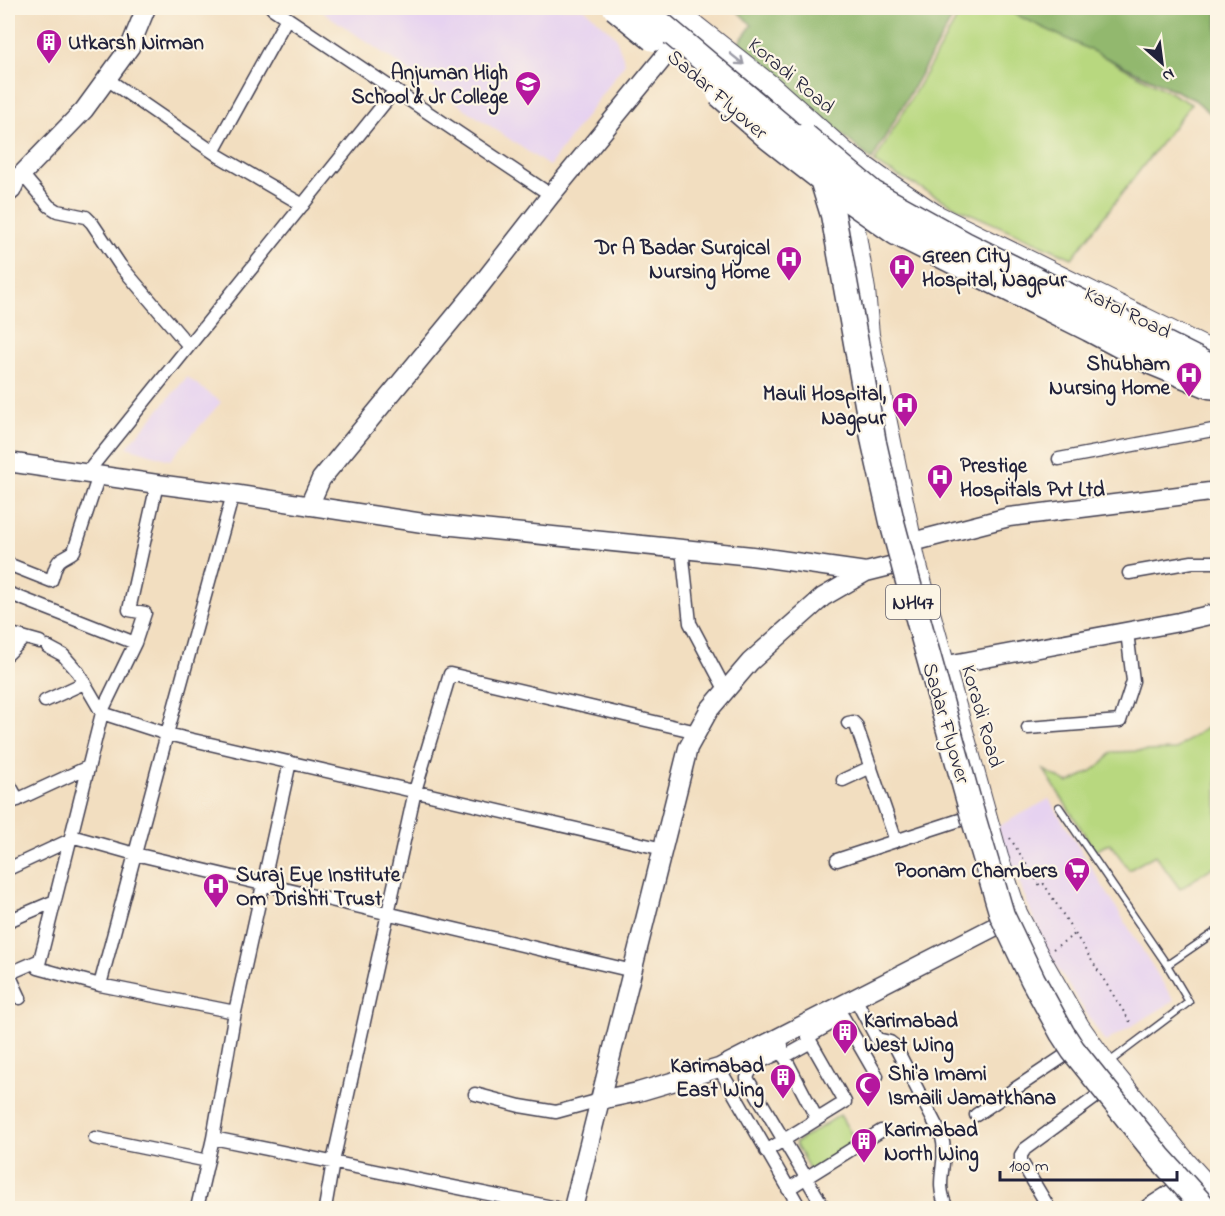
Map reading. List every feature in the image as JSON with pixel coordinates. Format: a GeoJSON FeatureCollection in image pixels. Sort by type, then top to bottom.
{"type":"FeatureCollection","features":[{"type":"Feature","properties":{"kind":"highway","name":"Sadar Flyover"},"geometry":{"type":"LineString","coordinates":[[615,8],[769,138],[846,198],[896,233],[1153,363],[1209,386],[1218,386]]}},
{"type":"Feature","properties":{"kind":"highway","name":"Sadar Flyover"},"geometry":{"type":"LineString","coordinates":[[642,8],[808,150],[820,173],[833,215],[874,443],[892,522],[1002,915],[1033,980],[1073,1050],[1159,1157],[1201,1202]]}},
{"type":"Feature","properties":{"kind":"highway","name":"Sadar Flyover"},"geometry":{"type":"LineString","coordinates":[[655,8],[777,113],[818,137],[873,193],[965,244],[1218,370]]}},
{"type":"Feature","properties":{"kind":"highway","name":"Sadar Flyover"},"geometry":{"type":"LineString","coordinates":[[818,137],[839,217],[895,512],[1005,905],[1071,1033],[1117,1096],[1201,1202]]}},
{"type":"Feature","properties":{"kind":"main road","name":"Katol Road"},"geometry":{"type":"LineString","coordinates":[[624,8],[824,170],[879,210],[1218,386]]}},
{"type":"Feature","properties":{"kind":"main road","name":"Koradi Road"},"geometry":{"type":"LineString","coordinates":[[673,8],[769,84],[818,137],[845,152],[881,178]]}},
{"type":"Feature","properties":{"kind":"main road","name":"Koradi Road"},"geometry":{"type":"LineString","coordinates":[[818,137],[868,444],[893,555],[934,667],[1017,913],[1079,1026],[1106,1064],[1186,1162],[1201,1202]]}},
{"type":"Feature","properties":{"kind":"main road","name":"Koradi Road"},"geometry":{"type":"LineString","coordinates":[[845,152],[854,191],[869,335],[934,667],[969,817],[1000,924],[1020,971],[1058,1042],[1100,1094],[1201,1202]]}},
{"type":"Feature","properties":{"kind":"main road","name":"Katol Road"},"geometry":{"type":"LineString","coordinates":[[881,178],[936,215],[1218,354]]}},
{"type":"Feature","properties":{"kind":"main road"},"geometry":{"type":"LineString","coordinates":[[859,252],[867,238],[878,230],[901,223]]}},
{"type":"Feature","properties":{"kind":"street"},"geometry":{"type":"LineString","coordinates":[[8,186],[84,110],[130,47],[146,8]]}},
{"type":"Feature","properties":{"kind":"street"},"geometry":{"type":"LineString","coordinates":[[272,8],[551,195]]}},
{"type":"Feature","properties":{"kind":"street"},"geometry":{"type":"LineString","coordinates":[[213,152],[287,18]]}},
{"type":"Feature","properties":{"kind":"street"},"geometry":{"type":"LineString","coordinates":[[309,507],[321,479],[692,23]]}},
{"type":"Feature","properties":{"kind":"street"},"geometry":{"type":"LineString","coordinates":[[107,79],[213,152],[303,205]]}},
{"type":"Feature","properties":{"kind":"street"},"geometry":{"type":"LineString","coordinates":[[8,564],[51,581],[60,560],[74,551],[92,475],[189,346],[395,90]]}},
{"type":"Feature","properties":{"kind":"street"},"geometry":{"type":"LineString","coordinates":[[8,197],[14,192],[22,174]]}},
{"type":"Feature","properties":{"kind":"street"},"geometry":{"type":"LineString","coordinates":[[22,174],[49,206],[57,211],[86,217],[92,223],[120,265],[189,346]]}},
{"type":"Feature","properties":{"kind":"street"},"geometry":{"type":"LineString","coordinates":[[1059,459],[1218,429]]}},
{"type":"Feature","properties":{"kind":"street"},"geometry":{"type":"LineString","coordinates":[[8,462],[423,523],[752,556],[866,572]]}},
{"type":"Feature","properties":{"kind":"street"},"geometry":{"type":"LineString","coordinates":[[157,484],[129,610],[145,613],[135,643],[102,713],[38,968],[100,985],[235,1012]]}},
{"type":"Feature","properties":{"kind":"street"},"geometry":{"type":"LineString","coordinates":[[573,1209],[688,748],[709,710],[750,662],[823,597],[893,555],[913,551],[1010,518],[1218,491]]}},
{"type":"Feature","properties":{"kind":"street"},"geometry":{"type":"LineString","coordinates":[[100,985],[233,494]]}},
{"type":"Feature","properties":{"kind":"street"},"geometry":{"type":"LineString","coordinates":[[682,549],[690,623],[726,691]]}},
{"type":"Feature","properties":{"kind":"street"},"geometry":{"type":"LineString","coordinates":[[1129,573],[1192,562],[1218,562]]}},
{"type":"Feature","properties":{"kind":"street"},"geometry":{"type":"LineString","coordinates":[[8,593],[135,643]]}},
{"type":"Feature","properties":{"kind":"street"},"geometry":{"type":"LineString","coordinates":[[934,667],[997,657],[1218,613]]}},
{"type":"Feature","properties":{"kind":"street"},"geometry":{"type":"LineString","coordinates":[[1028,728],[1120,721],[1133,681],[1127,632]]}},
{"type":"Feature","properties":{"kind":"street"},"geometry":{"type":"LineString","coordinates":[[8,633],[44,645],[63,655],[78,672],[102,713],[168,734],[663,849]]}},
{"type":"Feature","properties":{"kind":"street"},"geometry":{"type":"LineString","coordinates":[[8,654],[24,638]]}},
{"type":"Feature","properties":{"kind":"street"},"geometry":{"type":"LineString","coordinates":[[325,1209],[333,1162],[415,791],[450,674],[697,732]]}},
{"type":"Feature","properties":{"kind":"street"},"geometry":{"type":"LineString","coordinates":[[45,701],[84,682]]}},
{"type":"Feature","properties":{"kind":"street"},"geometry":{"type":"LineString","coordinates":[[848,723],[853,722],[856,725],[896,841]]}},
{"type":"Feature","properties":{"kind":"street"},"geometry":{"type":"LineString","coordinates":[[197,1209],[213,1138],[235,1012],[290,762]]}},
{"type":"Feature","properties":{"kind":"street"},"geometry":{"type":"LineString","coordinates":[[8,782],[13,802],[88,767]]}},
{"type":"Feature","properties":{"kind":"street"},"geometry":{"type":"LineString","coordinates":[[843,780],[871,768]]}},
{"type":"Feature","properties":{"kind":"street"},"geometry":{"type":"LineString","coordinates":[[837,860],[969,817]]}},
{"type":"Feature","properties":{"kind":"street"},"geometry":{"type":"LineString","coordinates":[[8,869],[70,838],[633,971]]}},
{"type":"Feature","properties":{"kind":"street"},"geometry":{"type":"LineString","coordinates":[[8,921],[55,901]]}},
{"type":"Feature","properties":{"kind":"street"},"geometry":{"type":"LineString","coordinates":[[824,1209],[749,1084],[747,1078],[749,1071],[784,1044],[855,998],[1000,924]]}},
{"type":"Feature","properties":{"kind":"street"},"geometry":{"type":"LineString","coordinates":[[20,998],[8,974],[40,960]]}},
{"type":"Feature","properties":{"kind":"street"},"geometry":{"type":"LineString","coordinates":[[855,998],[877,1039],[890,1042],[895,1046],[942,1137],[945,1150],[940,1194],[947,1209]]}},
{"type":"Feature","properties":{"kind":"street"},"geometry":{"type":"LineString","coordinates":[[784,1044],[809,1039],[843,1017],[877,1076]]}},
{"type":"Feature","properties":{"kind":"street"},"geometry":{"type":"LineString","coordinates":[[475,1094],[520,1106],[556,1112],[638,1092],[719,1068],[798,1038],[809,1039]]}},
{"type":"Feature","properties":{"kind":"street"},"geometry":{"type":"LineString","coordinates":[[766,1151],[845,1102],[809,1039]]}},
{"type":"Feature","properties":{"kind":"street"},"geometry":{"type":"LineString","coordinates":[[784,1044],[817,1119]]}},
{"type":"Feature","properties":{"kind":"street"},"geometry":{"type":"LineString","coordinates":[[976,1115],[1067,1054]]}},
{"type":"Feature","properties":{"kind":"street"},"geometry":{"type":"LineString","coordinates":[[719,1068],[800,1209]]}},
{"type":"Feature","properties":{"kind":"street"},"geometry":{"type":"LineString","coordinates":[[1049,1209],[1021,1161],[1021,1155],[1025,1149],[1100,1094]]}},
{"type":"Feature","properties":{"kind":"street"},"geometry":{"type":"LineString","coordinates":[[788,1189],[880,1131]]}},
{"type":"Feature","properties":{"kind":"street"},"geometry":{"type":"LineString","coordinates":[[95,1138],[208,1161]]}},
{"type":"Feature","properties":{"kind":"street"},"geometry":{"type":"LineString","coordinates":[[213,1138],[557,1209]]}},
{"type":"Feature","properties":{"kind":"street"},"geometry":{"type":"LineString","coordinates":[[1149,1209],[1201,1202]]}},
{"type":"Feature","properties":{"kind":"lane"},"geometry":{"type":"LineString","coordinates":[[1059,807],[1167,965],[1189,1002],[1106,1064]]}},
{"type":"Feature","properties":{"kind":"lane"},"geometry":{"type":"LineString","coordinates":[[1167,965],[1218,930]]}},
{"type":"Feature","properties":{"kind":"path"},"geometry":{"type":"LineString","coordinates":[[1009,837],[1040,886],[1044,884],[1132,1025]]}},
{"type":"Feature","properties":{"kind":"path"},"geometry":{"type":"LineString","coordinates":[[1039,956],[1075,934]]}},
{"type":"Feature","properties":{"kind":"shaded area","name":"Anjuman High School & Jr College"},"geometry":{"type":"Polygon","coordinates":[[[317,8],[584,8],[615,36],[625,63],[549,166],[317,8]]]}},
{"type":"Feature","properties":{"kind":"shaded area"},"geometry":{"type":"Polygon","coordinates":[[[187,377],[221,402],[170,460],[127,447],[187,377]]]}},
{"type":"Feature","properties":{"kind":"shaded area","name":"Poonam Chambers"},"geometry":{"type":"Polygon","coordinates":[[[1049,799],[1174,1001],[1105,1042],[1047,952],[997,827],[1049,799]]]}},
{"type":"Feature","properties":{"kind":"green space"},"geometry":{"type":"Polygon","coordinates":[[[734,8],[958,8],[872,160],[737,45],[752,25],[734,8]]]}},
{"type":"Feature","properties":{"kind":"green space"},"geometry":{"type":"Polygon","coordinates":[[[963,8],[1014,8],[1191,104],[1072,258],[958,208],[874,163],[963,8]]]}},
{"type":"Feature","properties":{"kind":"green space"},"geometry":{"type":"Polygon","coordinates":[[[1002,8],[1217,8],[1217,119],[1195,100],[1002,8]]]}},
{"type":"Feature","properties":{"kind":"green space"},"geometry":{"type":"Polygon","coordinates":[[[1217,725],[1217,864],[1180,889],[1155,855],[1129,870],[1110,843],[1095,851],[1044,770],[1068,783],[1103,763],[1112,752],[1175,750],[1204,729],[1217,725]]]}},
{"type":"Feature","properties":{"kind":"green space"},"geometry":{"type":"Polygon","coordinates":[[[840,1115],[858,1145],[811,1172],[795,1143],[840,1115]]]}},
{"type":"Feature","properties":{"kind":"place","name":"Utkarsh Nirman"},"geometry":{"type":"Point","coordinates":[49,65]}},
{"type":"Feature","properties":{"kind":"place","name":"Anjuman High School & Jr College"},"geometry":{"type":"Point","coordinates":[528,107]}},
{"type":"Feature","properties":{"kind":"place","name":"Dr A Badar Surgical Nursing Home"},"geometry":{"type":"Point","coordinates":[789,282]}},
{"type":"Feature","properties":{"kind":"place","name":"Green City Hospital, Nagpur"},"geometry":{"type":"Point","coordinates":[902,290]}},
{"type":"Feature","properties":{"kind":"place","name":"Shubham Nursing Home"},"geometry":{"type":"Point","coordinates":[1189,398]}},
{"type":"Feature","properties":{"kind":"place","name":"Mauli Hospital, Nagpur"},"geometry":{"type":"Point","coordinates":[905,428]}},
{"type":"Feature","properties":{"kind":"place","name":"Prestige Hospitals Pvt Ltd"},"geometry":{"type":"Point","coordinates":[940,500]}},
{"type":"Feature","properties":{"kind":"place","name":"Poonam Chambers"},"geometry":{"type":"Point","coordinates":[1077,893]}},
{"type":"Feature","properties":{"kind":"place","name":"Suraj Eye Institute Om Drishti Trust"},"geometry":{"type":"Point","coordinates":[216,909]}},
{"type":"Feature","properties":{"kind":"place","name":"Karimabad West Wing"},"geometry":{"type":"Point","coordinates":[845,1055]}},
{"type":"Feature","properties":{"kind":"place","name":"Karimabad East Wing"},"geometry":{"type":"Point","coordinates":[783,1100]}},
{"type":"Feature","properties":{"kind":"place","name":"Shi'a Imami Ismaili Jamatkhana"},"geometry":{"type":"Point","coordinates":[868,1108]}},
{"type":"Feature","properties":{"kind":"place","name":"Karimabad North Wing"},"geometry":{"type":"Point","coordinates":[864,1164]}}]}
